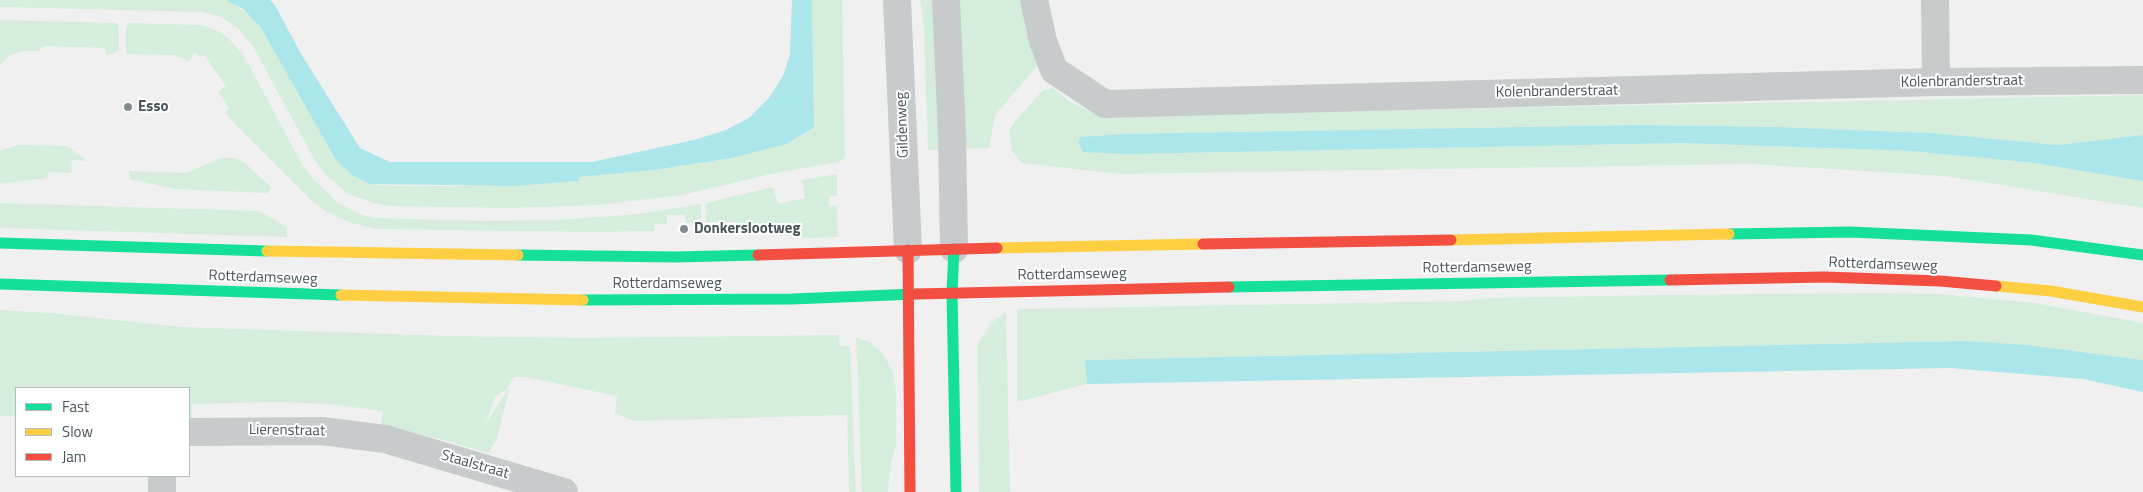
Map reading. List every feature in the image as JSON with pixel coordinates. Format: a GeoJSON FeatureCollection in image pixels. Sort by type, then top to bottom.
{"type":"FeatureCollection","features":[{"type":"Feature","properties":{"kind":"main road","name":"Rotterdamseweg"},"geometry":{"type":"LineString","coordinates":[[0,243],[514,257],[676,257],[954,249],[1850,232],[2031,240],[2143,255]]}},
{"type":"Feature","properties":{"kind":"main road"},"geometry":{"type":"LineString","coordinates":[[954,249],[952,293],[956,492]]}},
{"type":"Feature","properties":{"kind":"main road"},"geometry":{"type":"LineString","coordinates":[[908,250],[907,371],[910,492]]}},
{"type":"Feature","properties":{"kind":"main road","name":"Rotterdamseweg"},"geometry":{"type":"LineString","coordinates":[[0,284],[460,299],[792,299],[952,293],[1825,278],[1950,282],[2051,292],[2143,307]]}},
{"type":"Feature","properties":{"kind":"street","name":"Gildenweg"},"geometry":{"type":"LineString","coordinates":[[897,0],[908,250]]}},
{"type":"Feature","properties":{"kind":"street"},"geometry":{"type":"LineString","coordinates":[[946,0],[954,249]]}},
{"type":"Feature","properties":{"kind":"street","name":"Kolenbranderstraat"},"geometry":{"type":"LineString","coordinates":[[1034,0],[1043,41],[1054,70],[1105,104],[1936,82],[2143,80]]}},
{"type":"Feature","properties":{"kind":"street"},"geometry":{"type":"LineString","coordinates":[[1935,0],[1936,82]]}},
{"type":"Feature","properties":{"kind":"street","name":"Lierenstraat"},"geometry":{"type":"LineString","coordinates":[[190,432],[322,430],[386,438]]}},
{"type":"Feature","properties":{"kind":"street","name":"Staalstraat"},"geometry":{"type":"LineString","coordinates":[[386,438],[564,492]]}},
{"type":"Feature","properties":{"kind":"street"},"geometry":{"type":"LineString","coordinates":[[162,477],[162,492]]}},
{"type":"Feature","properties":{"kind":"green space"},"geometry":{"type":"Polygon","coordinates":[[[0,0],[226,0],[233,3],[252,18],[269,39],[336,160],[361,180],[370,184],[397,186],[515,186],[578,181],[578,177],[654,170],[732,158],[786,144],[814,129],[812,0],[842,0],[845,158],[839,162],[771,174],[682,195],[599,205],[509,208],[389,206],[348,194],[324,173],[314,159],[254,48],[239,29],[221,17],[202,12],[0,7],[0,0]]]}},
{"type":"Feature","properties":{"kind":"green space"},"geometry":{"type":"Polygon","coordinates":[[[920,0],[938,0],[945,149],[928,150],[924,27],[920,0]]]}},
{"type":"Feature","properties":{"kind":"green space"},"geometry":{"type":"Polygon","coordinates":[[[954,0],[1022,0],[1039,64],[995,115],[989,148],[960,149],[954,0]]]}},
{"type":"Feature","properties":{"kind":"green space"},"geometry":{"type":"Polygon","coordinates":[[[0,20],[116,23],[119,26],[119,49],[113,54],[106,54],[105,48],[45,46],[38,51],[23,51],[11,55],[0,65],[0,20]]]}},
{"type":"Feature","properties":{"kind":"green space"},"geometry":{"type":"Polygon","coordinates":[[[129,23],[202,25],[220,32],[229,39],[244,56],[303,166],[314,180],[337,202],[362,215],[376,218],[485,221],[557,220],[638,214],[701,204],[701,222],[686,223],[685,215],[667,215],[667,224],[655,224],[655,231],[594,232],[377,229],[351,223],[325,211],[310,199],[236,125],[225,112],[229,108],[218,92],[226,86],[204,55],[200,57],[194,53],[189,61],[174,55],[126,54],[126,29],[129,23]]]}},
{"type":"Feature","properties":{"kind":"green space"},"geometry":{"type":"Polygon","coordinates":[[[1053,88],[1069,101],[1091,112],[1116,116],[2143,95],[2143,135],[2058,145],[1931,133],[1777,127],[1638,125],[1122,134],[1081,137],[1130,154],[1682,143],[1911,151],[2035,163],[2133,178],[2143,181],[2143,208],[1945,176],[1750,164],[1120,174],[1022,163],[1012,151],[1009,131],[1016,120],[1043,90],[1053,88]]]}},
{"type":"Feature","properties":{"kind":"green space"},"geometry":{"type":"Polygon","coordinates":[[[19,145],[67,146],[87,161],[72,160],[71,173],[49,172],[46,178],[0,184],[0,151],[19,145]]]}},
{"type":"Feature","properties":{"kind":"green space"},"geometry":{"type":"Polygon","coordinates":[[[220,158],[235,158],[244,162],[271,187],[270,191],[267,193],[175,189],[130,179],[129,171],[186,173],[220,158]]]}},
{"type":"Feature","properties":{"kind":"green space"},"geometry":{"type":"Polygon","coordinates":[[[837,174],[837,196],[829,196],[829,205],[837,206],[838,237],[812,238],[735,230],[735,222],[706,222],[706,203],[773,187],[778,204],[805,198],[802,180],[837,174]]]}},
{"type":"Feature","properties":{"kind":"green space"},"geometry":{"type":"Polygon","coordinates":[[[0,203],[259,211],[287,227],[287,237],[0,228],[0,203]]]}},
{"type":"Feature","properties":{"kind":"green space"},"geometry":{"type":"Polygon","coordinates":[[[1875,293],[1938,294],[2035,303],[2143,323],[2143,360],[1965,341],[1086,360],[1087,384],[1017,402],[1017,310],[1021,309],[1463,301],[1490,298],[1875,293]]]}},
{"type":"Feature","properties":{"kind":"green space"},"geometry":{"type":"Polygon","coordinates":[[[0,310],[51,313],[181,327],[451,336],[582,338],[839,335],[840,346],[850,346],[856,492],[849,492],[847,415],[635,421],[615,414],[617,396],[525,377],[514,377],[506,390],[495,397],[486,422],[510,387],[496,441],[488,453],[437,438],[381,427],[383,411],[328,404],[278,402],[192,404],[192,421],[190,421],[190,387],[15,387],[15,416],[0,416],[0,310]]]}},
{"type":"Feature","properties":{"kind":"green space"},"geometry":{"type":"Polygon","coordinates":[[[1006,312],[1010,492],[979,492],[977,345],[992,322],[1006,312]]]}},
{"type":"Feature","properties":{"kind":"green space"},"geometry":{"type":"Polygon","coordinates":[[[856,337],[871,343],[883,354],[893,372],[896,390],[896,446],[891,462],[888,492],[862,492],[856,337]]]}},
{"type":"Feature","properties":{"kind":"water"},"geometry":{"type":"Polygon","coordinates":[[[226,0],[270,0],[275,5],[301,54],[360,148],[390,162],[592,162],[694,140],[726,130],[749,118],[769,98],[783,76],[790,55],[792,0],[812,0],[814,128],[786,144],[732,158],[654,170],[579,177],[578,181],[515,186],[370,184],[352,175],[336,160],[261,28],[243,9],[226,0]]]}},
{"type":"Feature","properties":{"kind":"water"},"geometry":{"type":"Polygon","coordinates":[[[1638,125],[1777,127],[1931,133],[2058,145],[2143,135],[2143,181],[2035,163],[1911,151],[1682,143],[1130,154],[1083,152],[1078,142],[1081,137],[1122,134],[1638,125]]]}},
{"type":"Feature","properties":{"kind":"water"},"geometry":{"type":"Polygon","coordinates":[[[1965,341],[2026,345],[2143,360],[2143,392],[2083,379],[1950,368],[1087,384],[1085,360],[1965,341]]]}},
{"type":"Feature","properties":{"kind":"traffic: fast"},"geometry":{"type":"LineString","coordinates":[[1729,234],[1850,232],[2031,240],[2143,255]]}},
{"type":"Feature","properties":{"kind":"traffic: fast"},"geometry":{"type":"LineString","coordinates":[[0,243],[267,251]]}},
{"type":"Feature","properties":{"kind":"traffic: fast"},"geometry":{"type":"LineString","coordinates":[[954,249],[952,293],[956,492]]}},
{"type":"Feature","properties":{"kind":"traffic: fast"},"geometry":{"type":"LineString","coordinates":[[518,255],[676,257],[758,255]]}},
{"type":"Feature","properties":{"kind":"traffic: fast"},"geometry":{"type":"LineString","coordinates":[[1229,287],[1670,280]]}},
{"type":"Feature","properties":{"kind":"traffic: fast"},"geometry":{"type":"LineString","coordinates":[[0,284],[341,295]]}},
{"type":"Feature","properties":{"kind":"traffic: fast"},"geometry":{"type":"LineString","coordinates":[[583,300],[792,299],[916,294]]}},
{"type":"Feature","properties":{"kind":"traffic: slow"},"geometry":{"type":"LineString","coordinates":[[1451,240],[1729,234]]}},
{"type":"Feature","properties":{"kind":"traffic: slow"},"geometry":{"type":"LineString","coordinates":[[997,248],[1203,244]]}},
{"type":"Feature","properties":{"kind":"traffic: slow"},"geometry":{"type":"LineString","coordinates":[[267,251],[518,255]]}},
{"type":"Feature","properties":{"kind":"traffic: slow"},"geometry":{"type":"LineString","coordinates":[[1996,286],[2051,291],[2143,307]]}},
{"type":"Feature","properties":{"kind":"traffic: slow"},"geometry":{"type":"LineString","coordinates":[[341,295],[583,300]]}},
{"type":"Feature","properties":{"kind":"traffic: jam"},"geometry":{"type":"LineString","coordinates":[[1203,244],[1451,240]]}},
{"type":"Feature","properties":{"kind":"traffic: jam"},"geometry":{"type":"LineString","coordinates":[[758,255],[997,248]]}},
{"type":"Feature","properties":{"kind":"traffic: jam"},"geometry":{"type":"LineString","coordinates":[[908,250],[910,492]]}},
{"type":"Feature","properties":{"kind":"traffic: jam"},"geometry":{"type":"LineString","coordinates":[[1670,280],[1825,277],[1940,281],[1996,286]]}},
{"type":"Feature","properties":{"kind":"traffic: jam"},"geometry":{"type":"LineString","coordinates":[[916,294],[1229,287]]}},
{"type":"Feature","properties":{"kind":"place","name":"Esso"},"geometry":{"type":"Point","coordinates":[128,107]}},
{"type":"Feature","properties":{"kind":"place","name":"Donkerslootweg"},"geometry":{"type":"Point","coordinates":[684,229]}}]}
